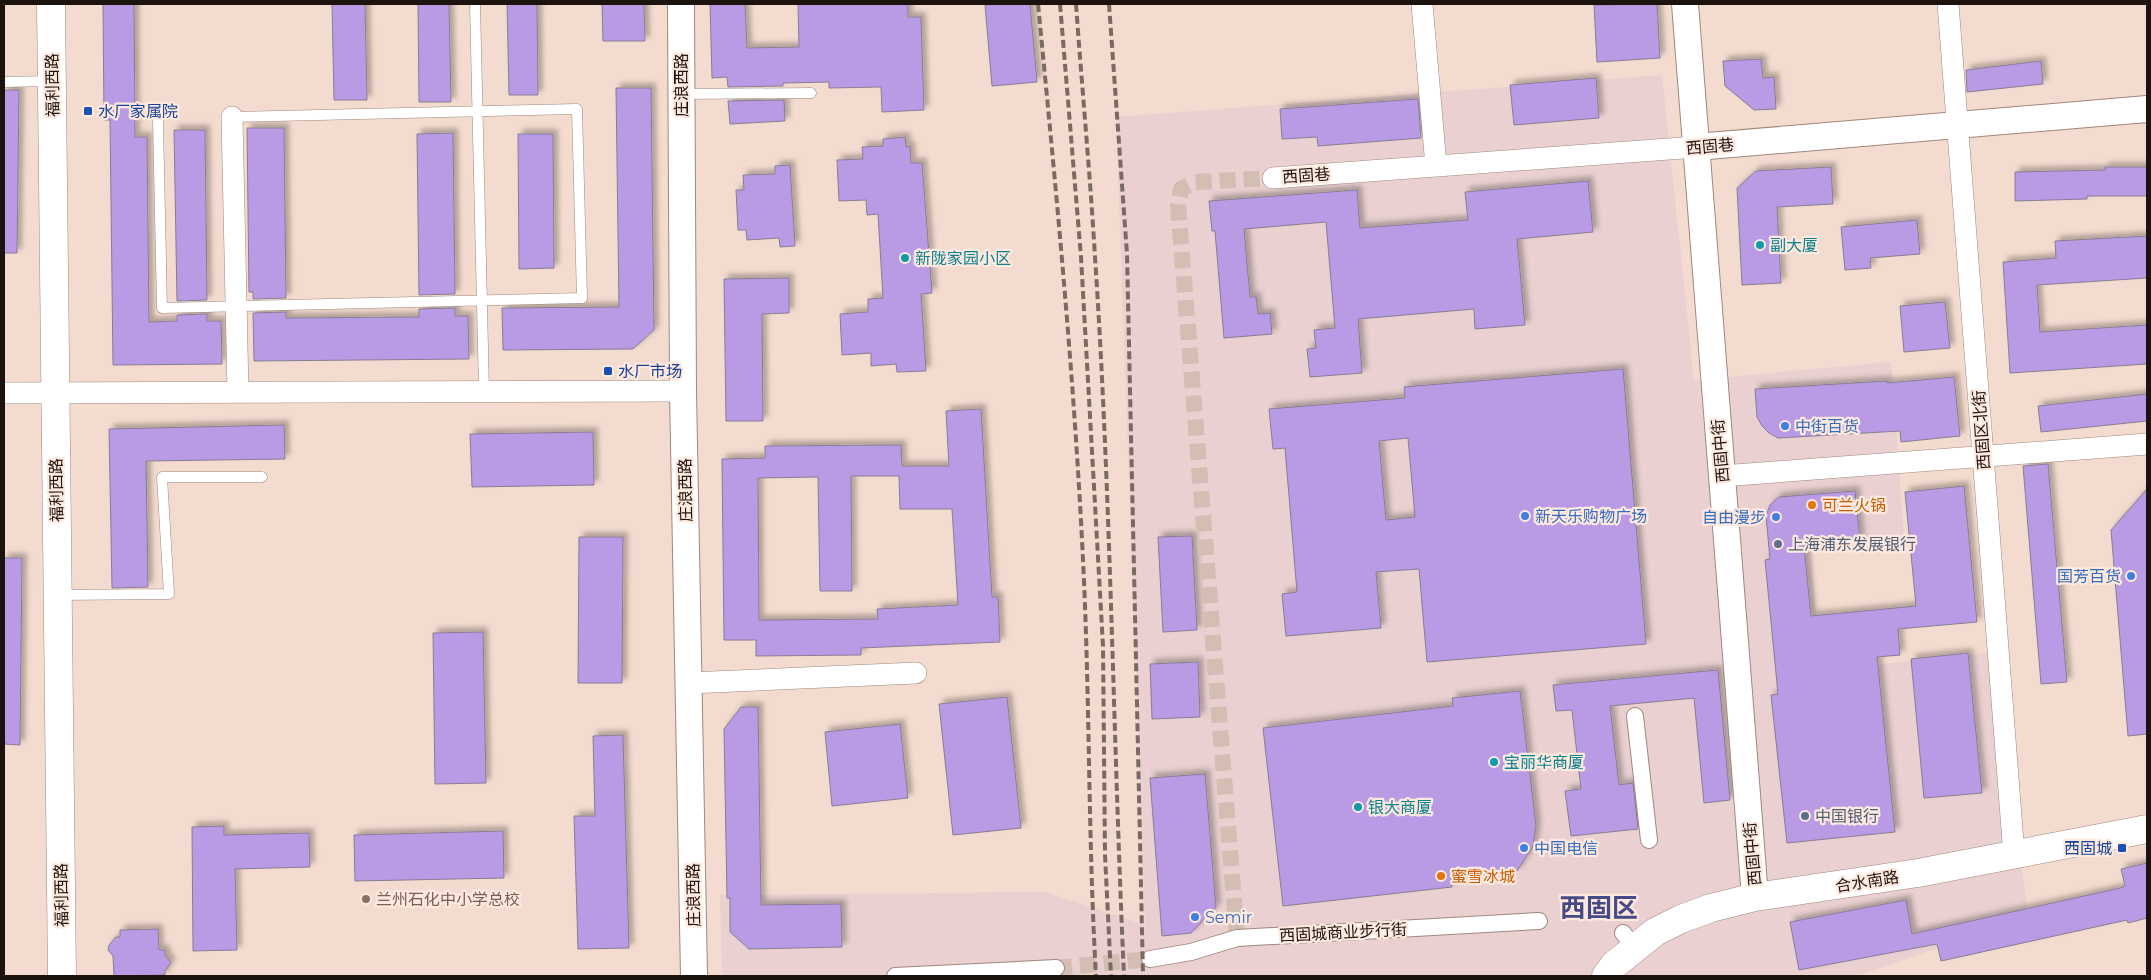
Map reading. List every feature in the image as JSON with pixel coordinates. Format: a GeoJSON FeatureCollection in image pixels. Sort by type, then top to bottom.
{"type":"FeatureCollection","features":[{"type":"Feature","properties":{"kind":"main road","name":"福利西路"},"geometry":{"type":"LineString","coordinates":[[51,4],[62,976]]}},
{"type":"Feature","properties":{"kind":"main road","name":"合水南路"},"geometry":{"type":"LineString","coordinates":[[1606,976],[1629,941],[1656,932],[1681,919],[1711,908],[1755,897],[1918,873],[2147,829]]}},
{"type":"Feature","properties":{"kind":"street","name":"庄浪西路"},"geometry":{"type":"LineString","coordinates":[[681,4],[683,391],[694,976]]}},
{"type":"Feature","properties":{"kind":"street"},"geometry":{"type":"LineString","coordinates":[[1422,4],[1436,166]]}},
{"type":"Feature","properties":{"kind":"street","name":"西固中街"},"geometry":{"type":"LineString","coordinates":[[1685,4],[1755,897]]}},
{"type":"Feature","properties":{"kind":"street","name":"西固区北街"},"geometry":{"type":"LineString","coordinates":[[1948,4],[2014,855]]}},
{"type":"Feature","properties":{"kind":"street","name":"西固巷"},"geometry":{"type":"LineString","coordinates":[[1273,178],[1696,147],[2147,109]]}},
{"type":"Feature","properties":{"kind":"street"},"geometry":{"type":"LineString","coordinates":[[232,117],[238,392]]}},
{"type":"Feature","properties":{"kind":"street"},"geometry":{"type":"LineString","coordinates":[[4,393],[683,391]]}},
{"type":"Feature","properties":{"kind":"street"},"geometry":{"type":"LineString","coordinates":[[1722,476],[2147,444]]}},
{"type":"Feature","properties":{"kind":"street"},"geometry":{"type":"LineString","coordinates":[[689,683],[916,673]]}},
{"type":"Feature","properties":{"kind":"street"},"geometry":{"type":"LineString","coordinates":[[1635,716],[1649,840]]}},
{"type":"Feature","properties":{"kind":"street","name":"西固城商业步行街"},"geometry":{"type":"LineString","coordinates":[[1150,959],[1191,952],[1237,938],[1539,921]]}},
{"type":"Feature","properties":{"kind":"street"},"geometry":{"type":"LineString","coordinates":[[895,976],[1056,968]]}},
{"type":"Feature","properties":{"kind":"lane"},"geometry":{"type":"LineString","coordinates":[[475,4],[484,392]]}},
{"type":"Feature","properties":{"kind":"lane"},"geometry":{"type":"LineString","coordinates":[[4,82],[52,81]]}},
{"type":"Feature","properties":{"kind":"lane"},"geometry":{"type":"LineString","coordinates":[[681,94],[811,93]]}},
{"type":"Feature","properties":{"kind":"lane"},"geometry":{"type":"LineString","coordinates":[[158,121],[162,308],[582,298],[577,109],[232,117]]}},
{"type":"Feature","properties":{"kind":"lane"},"geometry":{"type":"LineString","coordinates":[[57,595],[168,594],[162,477],[262,478]]}},
{"type":"Feature","properties":{"kind":"shaded area"},"geometry":{"type":"Polygon","coordinates":[[[1662,75],[1694,380],[1891,362],[1904,535],[1812,550],[1819,671],[1995,652],[2028,917],[1856,976],[722,976],[720,895],[1045,892],[1145,925],[1116,117],[1662,75]]]}},
{"type":"Feature","properties":{"kind":"building"},"geometry":{"type":"Polygon","coordinates":[[[103,4],[134,4],[135,137],[147,137],[149,322],[177,321],[177,315],[207,314],[207,321],[221,321],[222,364],[113,365],[110,120],[104,120],[103,4]]]}},
{"type":"Feature","properties":{"kind":"building"},"geometry":{"type":"Polygon","coordinates":[[[332,4],[365,4],[367,100],[334,100],[332,4]]]}},
{"type":"Feature","properties":{"kind":"building"},"geometry":{"type":"Polygon","coordinates":[[[418,4],[449,4],[451,102],[419,102],[418,4]]]}},
{"type":"Feature","properties":{"kind":"building"},"geometry":{"type":"Polygon","coordinates":[[[507,4],[537,4],[538,95],[509,95],[507,4]]]}},
{"type":"Feature","properties":{"kind":"building"},"geometry":{"type":"Polygon","coordinates":[[[602,4],[644,4],[645,41],[603,41],[602,4]]]}},
{"type":"Feature","properties":{"kind":"building"},"geometry":{"type":"Polygon","coordinates":[[[710,4],[745,4],[747,48],[799,47],[798,4],[908,4],[908,17],[921,17],[924,110],[882,112],[881,87],[829,88],[829,82],[783,83],[783,86],[728,87],[727,77],[712,78],[710,4]]]}},
{"type":"Feature","properties":{"kind":"building"},"geometry":{"type":"Polygon","coordinates":[[[1030,4],[1037,82],[992,86],[985,5],[1030,4]]]}},
{"type":"Feature","properties":{"kind":"building"},"geometry":{"type":"Polygon","coordinates":[[[1657,4],[1660,58],[1597,62],[1594,5],[1657,4]]]}},
{"type":"Feature","properties":{"kind":"building"},"geometry":{"type":"Polygon","coordinates":[[[1761,59],[1763,78],[1774,77],[1776,109],[1754,110],[1725,86],[1723,61],[1761,59]]]}},
{"type":"Feature","properties":{"kind":"building"},"geometry":{"type":"Polygon","coordinates":[[[2041,61],[2043,84],[1967,92],[1966,70],[2041,61]]]}},
{"type":"Feature","properties":{"kind":"building"},"geometry":{"type":"Polygon","coordinates":[[[1596,78],[1599,118],[1514,125],[1510,85],[1596,78]]]}},
{"type":"Feature","properties":{"kind":"building"},"geometry":{"type":"Polygon","coordinates":[[[616,88],[651,88],[654,330],[633,349],[503,350],[502,308],[619,307],[616,88]]]}},
{"type":"Feature","properties":{"kind":"building"},"geometry":{"type":"Polygon","coordinates":[[[4,90],[19,90],[17,253],[4,253],[4,90]]]}},
{"type":"Feature","properties":{"kind":"building"},"geometry":{"type":"Polygon","coordinates":[[[1418,99],[1421,138],[1318,146],[1317,137],[1282,139],[1280,109],[1418,99]]]}},
{"type":"Feature","properties":{"kind":"building"},"geometry":{"type":"Polygon","coordinates":[[[784,100],[785,121],[730,124],[728,101],[784,100]]]}},
{"type":"Feature","properties":{"kind":"building"},"geometry":{"type":"Polygon","coordinates":[[[247,128],[284,128],[286,298],[253,299],[253,292],[249,292],[247,128]]]}},
{"type":"Feature","properties":{"kind":"building"},"geometry":{"type":"Polygon","coordinates":[[[174,130],[205,130],[207,300],[177,301],[174,130]]]}},
{"type":"Feature","properties":{"kind":"building"},"geometry":{"type":"Polygon","coordinates":[[[453,133],[455,294],[419,295],[417,134],[453,133]]]}},
{"type":"Feature","properties":{"kind":"building"},"geometry":{"type":"Polygon","coordinates":[[[518,134],[553,134],[554,268],[519,269],[518,134]]]}},
{"type":"Feature","properties":{"kind":"building","name":"新陇家园小区"},"geometry":{"type":"Polygon","coordinates":[[[905,137],[906,147],[910,146],[911,163],[922,163],[932,293],[921,294],[926,371],[897,372],[896,364],[871,366],[871,353],[842,355],[840,314],[868,312],[868,299],[883,298],[878,214],[867,215],[866,200],[839,201],[837,160],[863,159],[862,147],[883,146],[883,139],[905,137]]]}},
{"type":"Feature","properties":{"kind":"building"},"geometry":{"type":"Polygon","coordinates":[[[790,165],[795,246],[780,247],[779,238],[747,240],[746,230],[738,230],[736,190],[744,190],[743,175],[775,174],[775,166],[790,165]]]}},
{"type":"Feature","properties":{"kind":"building","name":"副大厦"},"geometry":{"type":"Polygon","coordinates":[[[1831,167],[1833,204],[1777,207],[1781,283],[1742,285],[1737,188],[1756,171],[1831,167]]]}},
{"type":"Feature","properties":{"kind":"building"},"geometry":{"type":"Polygon","coordinates":[[[2105,167],[2147,167],[2147,196],[2087,196],[2087,199],[2015,201],[2015,172],[2105,170],[2105,167]]]}},
{"type":"Feature","properties":{"kind":"building"},"geometry":{"type":"Polygon","coordinates":[[[1588,181],[1593,232],[1517,239],[1525,325],[1475,329],[1474,309],[1358,319],[1362,373],[1310,377],[1307,349],[1316,348],[1314,330],[1335,328],[1326,222],[1244,229],[1250,297],[1256,297],[1258,314],[1270,313],[1272,334],[1224,338],[1215,231],[1212,231],[1209,201],[1357,190],[1360,228],[1468,220],[1465,192],[1588,181]]]}},
{"type":"Feature","properties":{"kind":"building"},"geometry":{"type":"Polygon","coordinates":[[[1917,220],[1920,254],[1870,258],[1871,268],[1845,270],[1841,227],[1917,220]]]}},
{"type":"Feature","properties":{"kind":"building"},"geometry":{"type":"Polygon","coordinates":[[[2147,236],[2147,278],[2037,285],[2040,332],[2147,325],[2147,364],[2010,373],[2003,262],[2056,258],[2055,241],[2147,236]]]}},
{"type":"Feature","properties":{"kind":"building"},"geometry":{"type":"Polygon","coordinates":[[[789,278],[789,313],[762,314],[763,421],[726,421],[724,279],[789,278]]]}},
{"type":"Feature","properties":{"kind":"building"},"geometry":{"type":"Polygon","coordinates":[[[1945,302],[1950,348],[1904,352],[1900,306],[1945,302]]]}},
{"type":"Feature","properties":{"kind":"building"},"geometry":{"type":"Polygon","coordinates":[[[455,308],[455,316],[468,316],[469,359],[254,361],[253,313],[286,312],[286,318],[419,317],[419,309],[455,308]]]}},
{"type":"Feature","properties":{"kind":"building","name":"新天乐购物广场"},"geometry":{"type":"Polygon","coordinates":[[[1623,369],[1646,644],[1427,662],[1419,569],[1376,572],[1381,628],[1286,636],[1282,594],[1297,592],[1285,448],[1273,449],[1269,409],[1405,398],[1404,387],[1623,369]],[[1408,438],[1379,441],[1386,520],[1415,517],[1408,438]]]}},
{"type":"Feature","properties":{"kind":"building"},"geometry":{"type":"Polygon","coordinates":[[[1954,377],[1960,436],[1901,442],[1900,431],[1778,438],[1762,426],[1757,417],[1755,389],[1887,381],[1887,383],[1954,377]]]}},
{"type":"Feature","properties":{"kind":"building"},"geometry":{"type":"Polygon","coordinates":[[[2147,394],[2147,421],[2041,432],[2038,406],[2147,394]]]}},
{"type":"Feature","properties":{"kind":"building"},"geometry":{"type":"Polygon","coordinates":[[[981,409],[992,597],[998,597],[1000,642],[861,648],[861,655],[756,656],[756,640],[724,640],[722,459],[765,458],[765,446],[901,445],[902,466],[949,466],[946,411],[981,409]],[[851,476],[852,591],[820,591],[818,477],[758,478],[759,620],[878,619],[877,609],[958,605],[952,509],[900,509],[899,476],[851,476]]]}},
{"type":"Feature","properties":{"kind":"building"},"geometry":{"type":"Polygon","coordinates":[[[284,425],[285,459],[146,461],[148,587],[112,588],[109,429],[284,425]]]}},
{"type":"Feature","properties":{"kind":"building"},"geometry":{"type":"Polygon","coordinates":[[[593,432],[594,485],[472,487],[470,434],[593,432]]]}},
{"type":"Feature","properties":{"kind":"building"},"geometry":{"type":"Polygon","coordinates":[[[2048,464],[2067,682],[2041,684],[2023,466],[2048,464]]]}},
{"type":"Feature","properties":{"kind":"building"},"geometry":{"type":"Polygon","coordinates":[[[1964,486],[1977,622],[1898,629],[1900,655],[1877,657],[1895,832],[1787,843],[1771,695],[1778,694],[1765,560],[1770,559],[1766,516],[1770,505],[1779,497],[1855,491],[1860,540],[1804,546],[1811,616],[1916,606],[1905,492],[1964,486]]]}},
{"type":"Feature","properties":{"kind":"building","name":"国芳百货"},"geometry":{"type":"Polygon","coordinates":[[[2147,489],[2147,734],[2128,736],[2111,530],[2147,489]]]}},
{"type":"Feature","properties":{"kind":"building"},"geometry":{"type":"Polygon","coordinates":[[[1192,536],[1197,630],[1163,632],[1158,537],[1192,536]]]}},
{"type":"Feature","properties":{"kind":"building"},"geometry":{"type":"Polygon","coordinates":[[[579,537],[623,537],[622,683],[578,683],[579,537]]]}},
{"type":"Feature","properties":{"kind":"building"},"geometry":{"type":"Polygon","coordinates":[[[4,558],[22,558],[20,745],[4,744],[4,558]]]}},
{"type":"Feature","properties":{"kind":"building"},"geometry":{"type":"Polygon","coordinates":[[[483,632],[486,783],[435,784],[433,633],[483,632]]]}},
{"type":"Feature","properties":{"kind":"building"},"geometry":{"type":"Polygon","coordinates":[[[1968,653],[1982,793],[1924,798],[1911,659],[1968,653]]]}},
{"type":"Feature","properties":{"kind":"building"},"geometry":{"type":"Polygon","coordinates":[[[1198,662],[1200,717],[1152,719],[1150,664],[1198,662]]]}},
{"type":"Feature","properties":{"kind":"building"},"geometry":{"type":"Polygon","coordinates":[[[1718,670],[1730,800],[1704,803],[1694,698],[1610,706],[1619,785],[1633,783],[1638,829],[1571,836],[1565,791],[1581,789],[1572,710],[1556,711],[1553,685],[1718,670]]]}},
{"type":"Feature","properties":{"kind":"building","name":"银大商厦"},"geometry":{"type":"Polygon","coordinates":[[[1520,691],[1536,826],[1533,846],[1517,871],[1451,879],[1452,887],[1283,906],[1263,728],[1453,706],[1452,698],[1520,691]]]}},
{"type":"Feature","properties":{"kind":"building"},"geometry":{"type":"Polygon","coordinates":[[[1007,697],[1021,828],[953,835],[939,704],[1007,697]]]}},
{"type":"Feature","properties":{"kind":"building"},"geometry":{"type":"Polygon","coordinates":[[[741,707],[758,707],[761,905],[841,904],[842,947],[749,949],[730,932],[730,898],[727,898],[724,729],[741,707]]]}},
{"type":"Feature","properties":{"kind":"building"},"geometry":{"type":"Polygon","coordinates":[[[900,724],[908,798],[832,806],[825,732],[900,724]]]}},
{"type":"Feature","properties":{"kind":"building"},"geometry":{"type":"Polygon","coordinates":[[[623,735],[629,948],[578,949],[574,816],[595,816],[593,736],[623,735]]]}},
{"type":"Feature","properties":{"kind":"building"},"geometry":{"type":"Polygon","coordinates":[[[1205,774],[1216,907],[1191,933],[1162,936],[1150,778],[1205,774]]]}},
{"type":"Feature","properties":{"kind":"building"},"geometry":{"type":"Polygon","coordinates":[[[224,826],[224,835],[309,833],[310,867],[235,869],[237,950],[193,951],[192,827],[224,826]]]}},
{"type":"Feature","properties":{"kind":"building"},"geometry":{"type":"Polygon","coordinates":[[[503,831],[504,878],[355,881],[354,835],[503,831]]]}},
{"type":"Feature","properties":{"kind":"building"},"geometry":{"type":"Polygon","coordinates":[[[2147,863],[2147,918],[2128,923],[2127,920],[1941,961],[1937,944],[1799,970],[1790,922],[1906,900],[1912,934],[2120,888],[2125,886],[2121,869],[2147,863]]]}},
{"type":"Feature","properties":{"kind":"building"},"geometry":{"type":"Polygon","coordinates":[[[158,929],[159,950],[165,950],[165,955],[171,963],[165,971],[165,975],[114,976],[113,956],[108,950],[109,945],[116,937],[120,937],[120,930],[158,929]]]}},
{"type":"Feature","properties":{"kind":"tunnel"},"geometry":{"type":"LineString","coordinates":[[1237,938],[1178,205],[1181,189],[1195,182],[1273,178]]}},
{"type":"Feature","properties":{"kind":"tunnel"},"geometry":{"type":"LineString","coordinates":[[1056,968],[1150,959]]}},
{"type":"Feature","properties":{"kind":"railway"},"geometry":{"type":"LineString","coordinates":[[1038,4],[1075,421],[1085,612],[1096,976]]}},
{"type":"Feature","properties":{"kind":"railway"},"geometry":{"type":"LineString","coordinates":[[1060,4],[1081,257],[1103,646],[1105,855],[1111,976]]}},
{"type":"Feature","properties":{"kind":"railway"},"geometry":{"type":"LineString","coordinates":[[1076,4],[1091,194],[1105,437],[1124,976]]}},
{"type":"Feature","properties":{"kind":"railway"},"geometry":{"type":"LineString","coordinates":[[1109,4],[1127,254],[1143,976]]}},
{"type":"Feature","properties":{"kind":"place","name":"水厂家属院"},"geometry":{"type":"Point","coordinates":[88,111]}},
{"type":"Feature","properties":{"kind":"place","name":"副大厦"},"geometry":{"type":"Point","coordinates":[1760,245]}},
{"type":"Feature","properties":{"kind":"place","name":"新陇家园小区"},"geometry":{"type":"Point","coordinates":[905,258]}},
{"type":"Feature","properties":{"kind":"place","name":"水厂市场"},"geometry":{"type":"Point","coordinates":[608,371]}},
{"type":"Feature","properties":{"kind":"place","name":"中街百货"},"geometry":{"type":"Point","coordinates":[1785,426]}},
{"type":"Feature","properties":{"kind":"place","name":"可兰火锅"},"geometry":{"type":"Point","coordinates":[1812,505]}},
{"type":"Feature","properties":{"kind":"place","name":"新天乐购物广场"},"geometry":{"type":"Point","coordinates":[1525,516]}},
{"type":"Feature","properties":{"kind":"place","name":"自由漫步"},"geometry":{"type":"Point","coordinates":[1776,517]}},
{"type":"Feature","properties":{"kind":"place","name":"上海浦东发展银行"},"geometry":{"type":"Point","coordinates":[1778,544]}},
{"type":"Feature","properties":{"kind":"place","name":"国芳百货"},"geometry":{"type":"Point","coordinates":[2131,576]}},
{"type":"Feature","properties":{"kind":"place","name":"宝丽华商厦"},"geometry":{"type":"Point","coordinates":[1494,762]}},
{"type":"Feature","properties":{"kind":"place","name":"银大商厦"},"geometry":{"type":"Point","coordinates":[1358,807]}},
{"type":"Feature","properties":{"kind":"place","name":"中国银行"},"geometry":{"type":"Point","coordinates":[1805,816]}},
{"type":"Feature","properties":{"kind":"place","name":"中国电信"},"geometry":{"type":"Point","coordinates":[1524,848]}},
{"type":"Feature","properties":{"kind":"place","name":"西固城"},"geometry":{"type":"Point","coordinates":[2122,848]}},
{"type":"Feature","properties":{"kind":"place","name":"蜜雪冰城"},"geometry":{"type":"Point","coordinates":[1441,876]}},
{"type":"Feature","properties":{"kind":"place","name":"兰州石化中小学总校"},"geometry":{"type":"Point","coordinates":[366,899]}},
{"type":"Feature","properties":{"kind":"place","name":"Semir"},"geometry":{"type":"Point","coordinates":[1195,917]}},
{"type":"Feature","properties":{"kind":"district","name":"西固区"},"geometry":{"type":"Point","coordinates":[1599,908]}}]}
